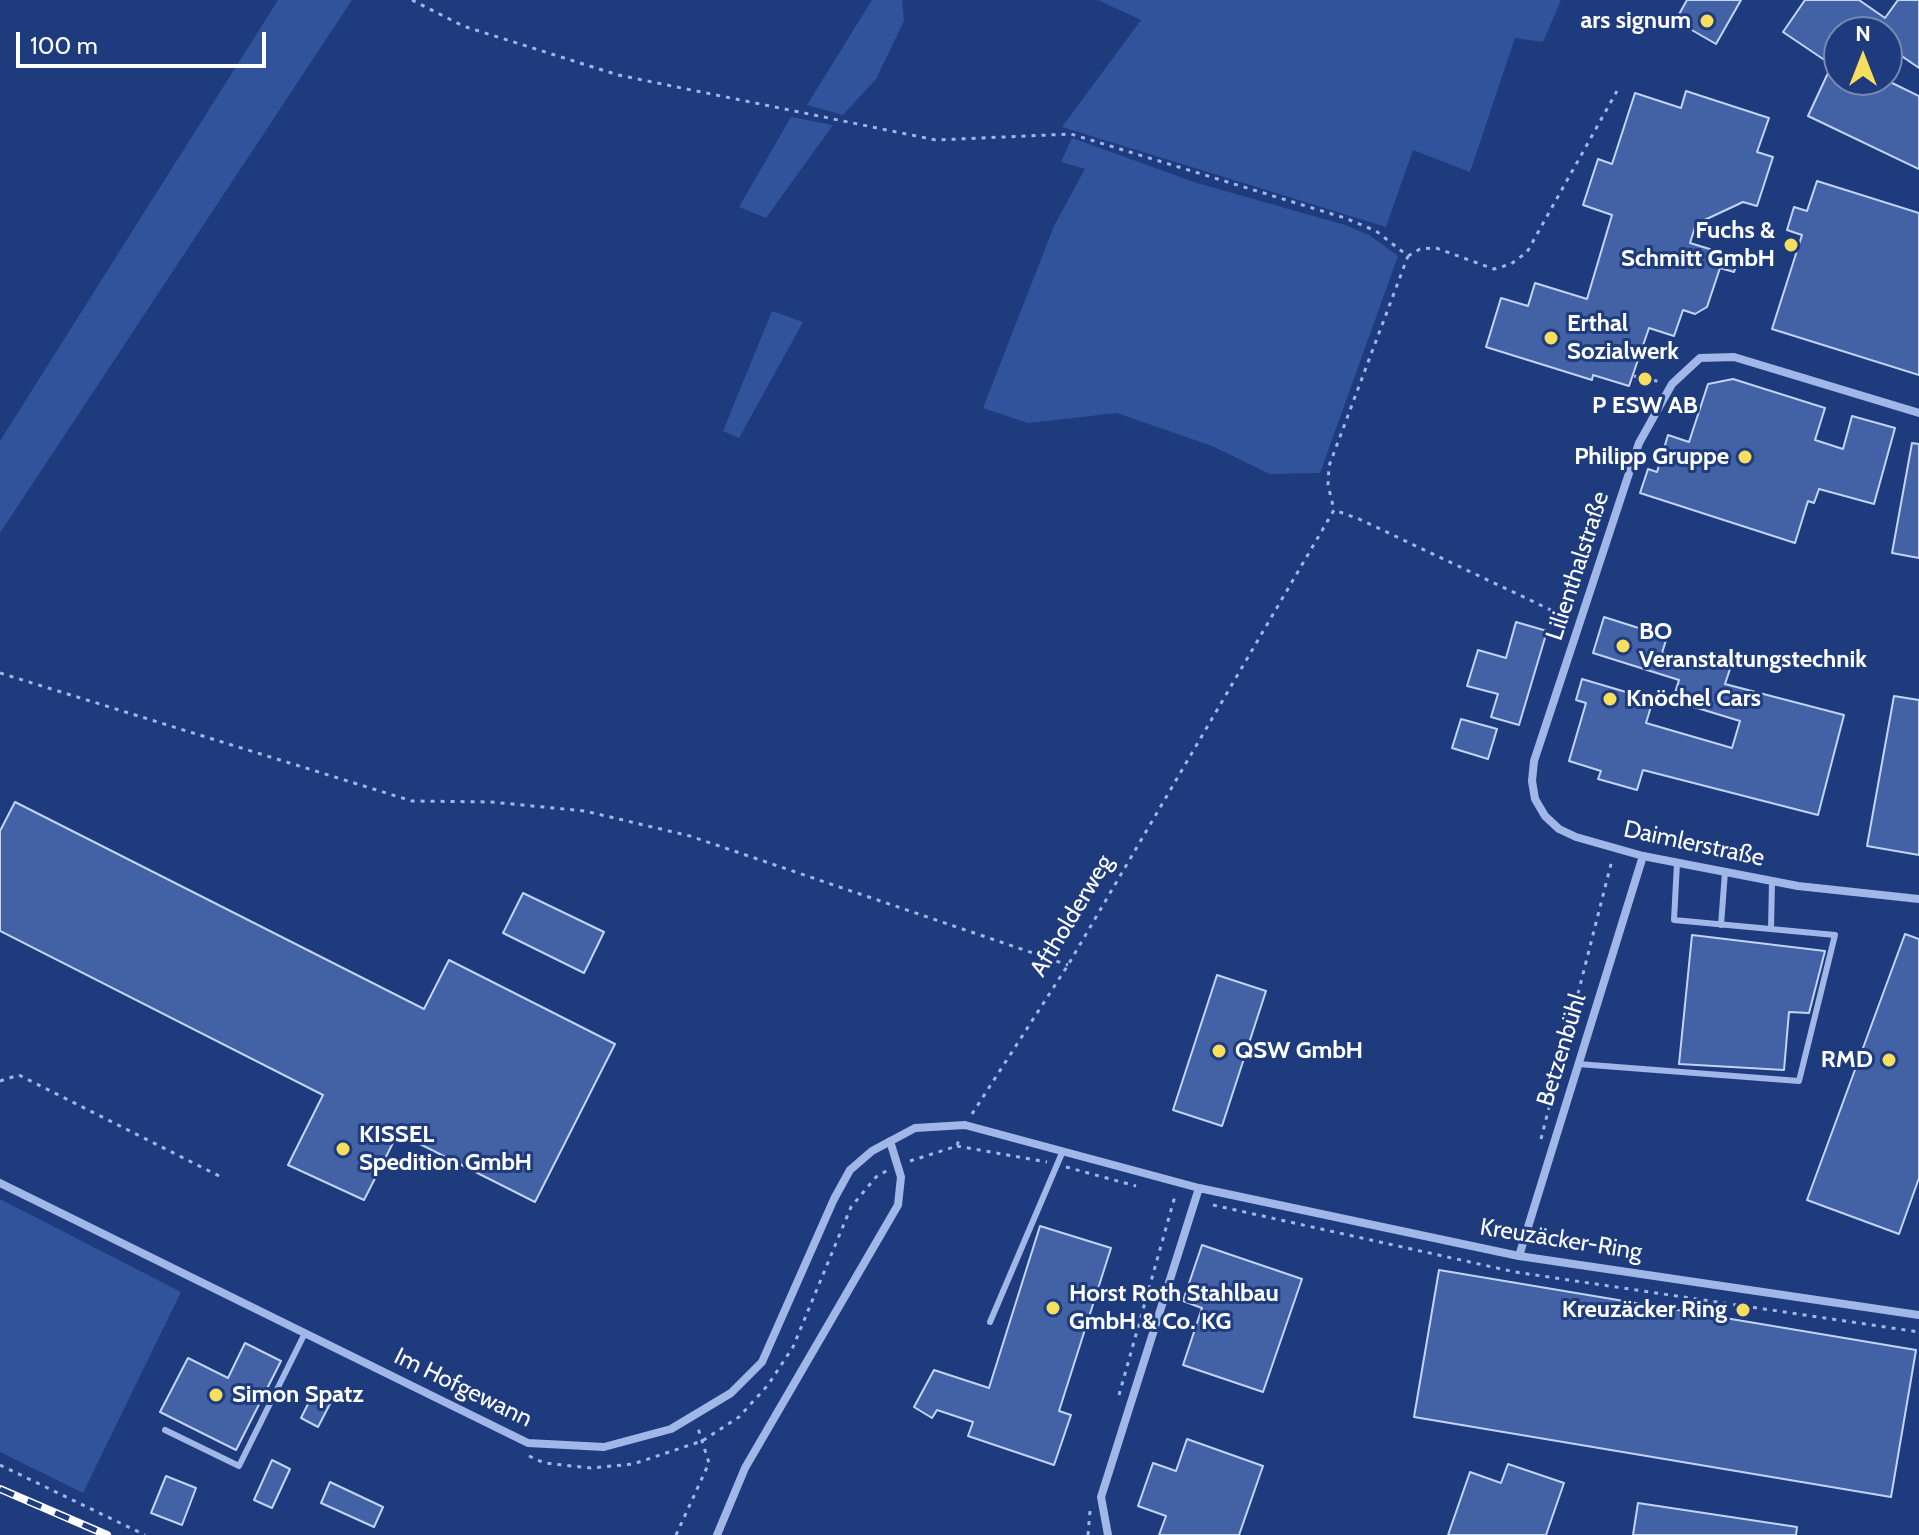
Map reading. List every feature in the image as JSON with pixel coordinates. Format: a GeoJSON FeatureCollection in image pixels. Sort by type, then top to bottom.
{"type":"FeatureCollection","features":[{"type":"Feature","properties":{"kind":"street","name":"Lilienthalstraße"},"geometry":{"type":"LineString","coordinates":[[1541,744],[1639,443],[1672,384],[1700,358],[1734,357],[1919,413]]}},
{"type":"Feature","properties":{"kind":"street","name":"Daimlerstraße"},"geometry":{"type":"LineString","coordinates":[[1541,744],[1532,781],[1535,799],[1545,816],[1559,829],[1576,837],[1643,856],[1772,881],[1919,899]]}},
{"type":"Feature","properties":{"kind":"street","name":"Betzenbühl"},"geometry":{"type":"LineString","coordinates":[[1519,1256],[1643,856]]}},
{"type":"Feature","properties":{"kind":"street"},"geometry":{"type":"LineString","coordinates":[[717,1535],[745,1468],[898,1205],[901,1177],[890,1141],[915,1128],[965,1125]]}},
{"type":"Feature","properties":{"kind":"street","name":"Kreuzäcker-Ring"},"geometry":{"type":"LineString","coordinates":[[965,1125],[1199,1188],[1519,1256],[1919,1315]]}},
{"type":"Feature","properties":{"kind":"street","name":"Im Hofgewann"},"geometry":{"type":"LineString","coordinates":[[0,1183],[528,1443],[604,1447],[671,1429],[695,1417],[731,1393],[762,1362],[834,1199],[850,1170],[872,1151],[890,1141]]}},
{"type":"Feature","properties":{"kind":"street"},"geometry":{"type":"LineString","coordinates":[[1108,1535],[1101,1497],[1199,1188]]}},
{"type":"Feature","properties":{"kind":"lane"},"geometry":{"type":"LineString","coordinates":[[1578,1064],[1799,1081],[1835,935],[1674,920],[1677,863]]}},
{"type":"Feature","properties":{"kind":"lane"},"geometry":{"type":"LineString","coordinates":[[1721,925],[1725,872]]}},
{"type":"Feature","properties":{"kind":"lane"},"geometry":{"type":"LineString","coordinates":[[1771,929],[1772,881]]}},
{"type":"Feature","properties":{"kind":"lane"},"geometry":{"type":"LineString","coordinates":[[990,1322],[1062,1153]]}},
{"type":"Feature","properties":{"kind":"lane"},"geometry":{"type":"LineString","coordinates":[[165,1430],[239,1466],[305,1333]]}},
{"type":"Feature","properties":{"kind":"path"},"geometry":{"type":"LineString","coordinates":[[412,0],[463,26],[618,75],[767,108],[936,140],[1071,134],[1345,218],[1376,231],[1408,256]]}},
{"type":"Feature","properties":{"kind":"path"},"geometry":{"type":"LineString","coordinates":[[1580,624],[1334,510],[1328,485],[1329,466],[1408,256],[1420,249],[1436,248],[1494,269],[1511,264],[1527,252],[1617,91]]}},
{"type":"Feature","properties":{"kind":"path"},"geometry":{"type":"LineString","coordinates":[[1634,376],[1672,384]]}},
{"type":"Feature","properties":{"kind":"path","name":"Aftholderweg"},"geometry":{"type":"LineString","coordinates":[[898,1165],[957,1146],[965,1125],[1068,965],[1320,527],[1334,510]]}},
{"type":"Feature","properties":{"kind":"path"},"geometry":{"type":"LineString","coordinates":[[0,673],[412,801],[491,802],[585,811],[690,836],[1068,965]]}},
{"type":"Feature","properties":{"kind":"path"},"geometry":{"type":"LineString","coordinates":[[1539,1145],[1583,984],[1615,848]]}},
{"type":"Feature","properties":{"kind":"path"},"geometry":{"type":"LineString","coordinates":[[0,1081],[19,1075],[221,1177]]}},
{"type":"Feature","properties":{"kind":"path"},"geometry":{"type":"LineString","coordinates":[[522,1453],[544,1463],[591,1468],[633,1464],[702,1441],[739,1417],[768,1385],[793,1347],[851,1207],[876,1177],[898,1165]]}},
{"type":"Feature","properties":{"kind":"path"},"geometry":{"type":"LineString","coordinates":[[1116,1405],[1175,1196]]}},
{"type":"Feature","properties":{"kind":"path"},"geometry":{"type":"LineString","coordinates":[[676,1535],[709,1463],[695,1417]]}},
{"type":"Feature","properties":{"kind":"path"},"geometry":{"type":"LineString","coordinates":[[0,1465],[145,1535]]}},
{"type":"Feature","properties":{"kind":"path"},"geometry":{"type":"LineString","coordinates":[[1088,1535],[1091,1501]]}},
{"type":"Feature","properties":{"kind":"shaded area"},"geometry":{"type":"Polygon","coordinates":[[[278,0],[352,0],[0,533],[0,441],[278,0]]]}},
{"type":"Feature","properties":{"kind":"shaded area"},"geometry":{"type":"Polygon","coordinates":[[[872,0],[902,0],[904,21],[876,79],[843,115],[807,105],[872,0]]]}},
{"type":"Feature","properties":{"kind":"shaded area"},"geometry":{"type":"Polygon","coordinates":[[[1098,0],[1561,0],[1543,42],[1515,38],[1470,172],[1413,150],[1386,227],[1062,127],[1141,20],[1098,0]]]}},
{"type":"Feature","properties":{"kind":"shaded area"},"geometry":{"type":"Polygon","coordinates":[[[791,117],[833,125],[766,218],[739,207],[791,117]]]}},
{"type":"Feature","properties":{"kind":"shaded area"},"geometry":{"type":"Polygon","coordinates":[[[1072,138],[1197,183],[1345,225],[1369,235],[1398,256],[1320,473],[1270,474],[1212,446],[1117,413],[1028,423],[983,408],[1054,226],[1085,169],[1061,162],[1072,138]]]}},
{"type":"Feature","properties":{"kind":"shaded area"},"geometry":{"type":"Polygon","coordinates":[[[772,311],[803,322],[739,438],[723,431],[772,311]]]}},
{"type":"Feature","properties":{"kind":"shaded area"},"geometry":{"type":"Polygon","coordinates":[[[0,1199],[181,1292],[83,1493],[0,1452],[0,1199]]]}},
{"type":"Feature","properties":{"kind":"building","name":"ars signum"},"geometry":{"type":"Polygon","coordinates":[[[1687,0],[1741,0],[1716,44],[1690,29],[1692,25],[1678,16],[1687,0]]]}},
{"type":"Feature","properties":{"kind":"building"},"geometry":{"type":"Polygon","coordinates":[[[1805,0],[1859,0],[1882,16],[1823,16],[1823,59],[1783,32],[1805,0]]]}},
{"type":"Feature","properties":{"kind":"building"},"geometry":{"type":"Polygon","coordinates":[[[1898,0],[1919,0],[1919,68],[1903,57],[1903,16],[1886,16],[1898,0]]]}},
{"type":"Feature","properties":{"kind":"building"},"geometry":{"type":"Polygon","coordinates":[[[1823,84],[1823,96],[1903,96],[1903,88],[1919,96],[1919,169],[1808,116],[1823,84]]]}},
{"type":"Feature","properties":{"kind":"building"},"geometry":{"type":"Polygon","coordinates":[[[1686,91],[1769,118],[1757,152],[1773,157],[1757,206],[1743,202],[1696,224],[1690,243],[1739,258],[1734,272],[1720,268],[1707,307],[1695,314],[1683,310],[1674,336],[1649,328],[1629,386],[1593,375],[1592,380],[1486,347],[1501,298],[1528,306],[1535,283],[1587,299],[1612,215],[1583,205],[1598,159],[1612,164],[1635,93],[1681,108],[1686,91]]]}},
{"type":"Feature","properties":{"kind":"building"},"geometry":{"type":"Polygon","coordinates":[[[1817,181],[1919,213],[1919,375],[1772,329],[1802,235],[1787,230],[1794,207],[1807,211],[1817,181]]]}},
{"type":"Feature","properties":{"kind":"building","name":"Philipp Gruppe"},"geometry":{"type":"Polygon","coordinates":[[[1733,379],[1825,408],[1815,440],[1843,449],[1852,416],[1895,428],[1874,504],[1819,489],[1814,503],[1808,501],[1795,543],[1640,493],[1648,469],[1657,472],[1668,435],[1689,442],[1708,384],[1733,379]]]}},
{"type":"Feature","properties":{"kind":"building"},"geometry":{"type":"Polygon","coordinates":[[[1912,443],[1919,444],[1919,558],[1892,553],[1912,443]]]}},
{"type":"Feature","properties":{"kind":"building"},"geometry":{"type":"Polygon","coordinates":[[[1604,617],[1667,637],[1662,653],[1697,664],[1699,656],[1731,666],[1725,684],[1844,715],[1818,815],[1643,770],[1637,790],[1598,779],[1601,771],[1569,761],[1586,703],[1576,700],[1582,679],[1653,700],[1646,723],[1732,748],[1740,721],[1684,704],[1686,696],[1675,693],[1679,680],[1593,653],[1604,617]]]}},
{"type":"Feature","properties":{"kind":"building"},"geometry":{"type":"Polygon","coordinates":[[[1516,622],[1547,631],[1519,725],[1491,717],[1498,694],[1467,686],[1478,650],[1506,658],[1516,622]]]}},
{"type":"Feature","properties":{"kind":"building"},"geometry":{"type":"Polygon","coordinates":[[[1894,696],[1919,700],[1919,855],[1867,846],[1894,696]]]}},
{"type":"Feature","properties":{"kind":"building"},"geometry":{"type":"Polygon","coordinates":[[[1461,719],[1497,729],[1488,759],[1452,748],[1461,719]]]}},
{"type":"Feature","properties":{"kind":"building"},"geometry":{"type":"Polygon","coordinates":[[[15,802],[424,1009],[449,960],[615,1044],[535,1202],[398,1133],[364,1200],[288,1165],[323,1095],[0,931],[0,831],[15,802]]]}},
{"type":"Feature","properties":{"kind":"building"},"geometry":{"type":"Polygon","coordinates":[[[523,893],[604,932],[584,973],[503,933],[523,893]]]}},
{"type":"Feature","properties":{"kind":"building","name":"RMD"},"geometry":{"type":"Polygon","coordinates":[[[1905,934],[1919,939],[1919,1178],[1899,1234],[1807,1200],[1905,934]]]}},
{"type":"Feature","properties":{"kind":"building"},"geometry":{"type":"Polygon","coordinates":[[[1692,935],[1825,951],[1809,1013],[1789,1012],[1784,1070],[1679,1064],[1692,935]]]}},
{"type":"Feature","properties":{"kind":"building","name":"QSW GmbH"},"geometry":{"type":"Polygon","coordinates":[[[1217,975],[1266,991],[1222,1126],[1173,1110],[1217,975]]]}},
{"type":"Feature","properties":{"kind":"building"},"geometry":{"type":"Polygon","coordinates":[[[1040,1226],[1111,1248],[1059,1411],[1071,1415],[1054,1465],[968,1436],[973,1422],[937,1410],[932,1418],[914,1407],[934,1370],[989,1388],[1040,1226]]]}},
{"type":"Feature","properties":{"kind":"building"},"geometry":{"type":"Polygon","coordinates":[[[1202,1245],[1302,1279],[1263,1392],[1183,1365],[1202,1308],[1183,1301],[1202,1245]]]}},
{"type":"Feature","properties":{"kind":"building"},"geometry":{"type":"Polygon","coordinates":[[[1439,1270],[1916,1350],[1891,1497],[1414,1417],[1439,1270]]]}},
{"type":"Feature","properties":{"kind":"building","name":"Simon Spatz"},"geometry":{"type":"Polygon","coordinates":[[[245,1343],[281,1361],[236,1450],[160,1412],[188,1358],[228,1378],[245,1343]]]}},
{"type":"Feature","properties":{"kind":"building"},"geometry":{"type":"Polygon","coordinates":[[[314,1392],[332,1400],[318,1427],[301,1418],[314,1392]]]}},
{"type":"Feature","properties":{"kind":"building"},"geometry":{"type":"Polygon","coordinates":[[[1187,1439],[1263,1466],[1239,1535],[1159,1535],[1166,1516],[1138,1506],[1153,1463],[1176,1471],[1187,1439]]]}},
{"type":"Feature","properties":{"kind":"building"},"geometry":{"type":"Polygon","coordinates":[[[272,1460],[290,1469],[272,1508],[254,1500],[272,1460]]]}},
{"type":"Feature","properties":{"kind":"building"},"geometry":{"type":"Polygon","coordinates":[[[1508,1464],[1564,1483],[1546,1535],[1448,1535],[1470,1472],[1501,1483],[1508,1464]]]}},
{"type":"Feature","properties":{"kind":"building"},"geometry":{"type":"Polygon","coordinates":[[[166,1476],[196,1488],[182,1525],[151,1513],[166,1476]]]}},
{"type":"Feature","properties":{"kind":"building"},"geometry":{"type":"Polygon","coordinates":[[[330,1482],[383,1507],[374,1527],[321,1503],[330,1482]]]}},
{"type":"Feature","properties":{"kind":"building"},"geometry":{"type":"Polygon","coordinates":[[[1638,1503],[1797,1527],[1796,1535],[1633,1535],[1638,1503]]]}},
{"type":"Feature","properties":{"kind":"railway"},"geometry":{"type":"LineString","coordinates":[[0,1489],[107,1535]]}},
{"type":"Feature","properties":{"kind":"place","name":"ars signum"},"geometry":{"type":"Point","coordinates":[1707,21]}},
{"type":"Feature","properties":{"kind":"place","name":"Fuchs & Schmitt GmbH"},"geometry":{"type":"Point","coordinates":[1791,245]}},
{"type":"Feature","properties":{"kind":"place","name":"Erthal Sozialwerk"},"geometry":{"type":"Point","coordinates":[1551,338]}},
{"type":"Feature","properties":{"kind":"place","name":"P ESW AB"},"geometry":{"type":"Point","coordinates":[1645,379]}},
{"type":"Feature","properties":{"kind":"place","name":"Philipp Gruppe"},"geometry":{"type":"Point","coordinates":[1745,457]}},
{"type":"Feature","properties":{"kind":"place","name":"BO Veranstaltungstechnik"},"geometry":{"type":"Point","coordinates":[1623,646]}},
{"type":"Feature","properties":{"kind":"place","name":"Knöchel Cars"},"geometry":{"type":"Point","coordinates":[1610,699]}},
{"type":"Feature","properties":{"kind":"place","name":"QSW GmbH"},"geometry":{"type":"Point","coordinates":[1219,1051]}},
{"type":"Feature","properties":{"kind":"place","name":"RMD"},"geometry":{"type":"Point","coordinates":[1889,1060]}},
{"type":"Feature","properties":{"kind":"place","name":"KISSEL Spedition GmbH"},"geometry":{"type":"Point","coordinates":[343,1149]}},
{"type":"Feature","properties":{"kind":"place","name":"Horst Roth Stahlbau GmbH & Co. KG"},"geometry":{"type":"Point","coordinates":[1053,1308]}},
{"type":"Feature","properties":{"kind":"place","name":"Kreuzäcker Ring"},"geometry":{"type":"Point","coordinates":[1743,1310]}},
{"type":"Feature","properties":{"kind":"place","name":"Simon Spatz"},"geometry":{"type":"Point","coordinates":[216,1395]}}]}
